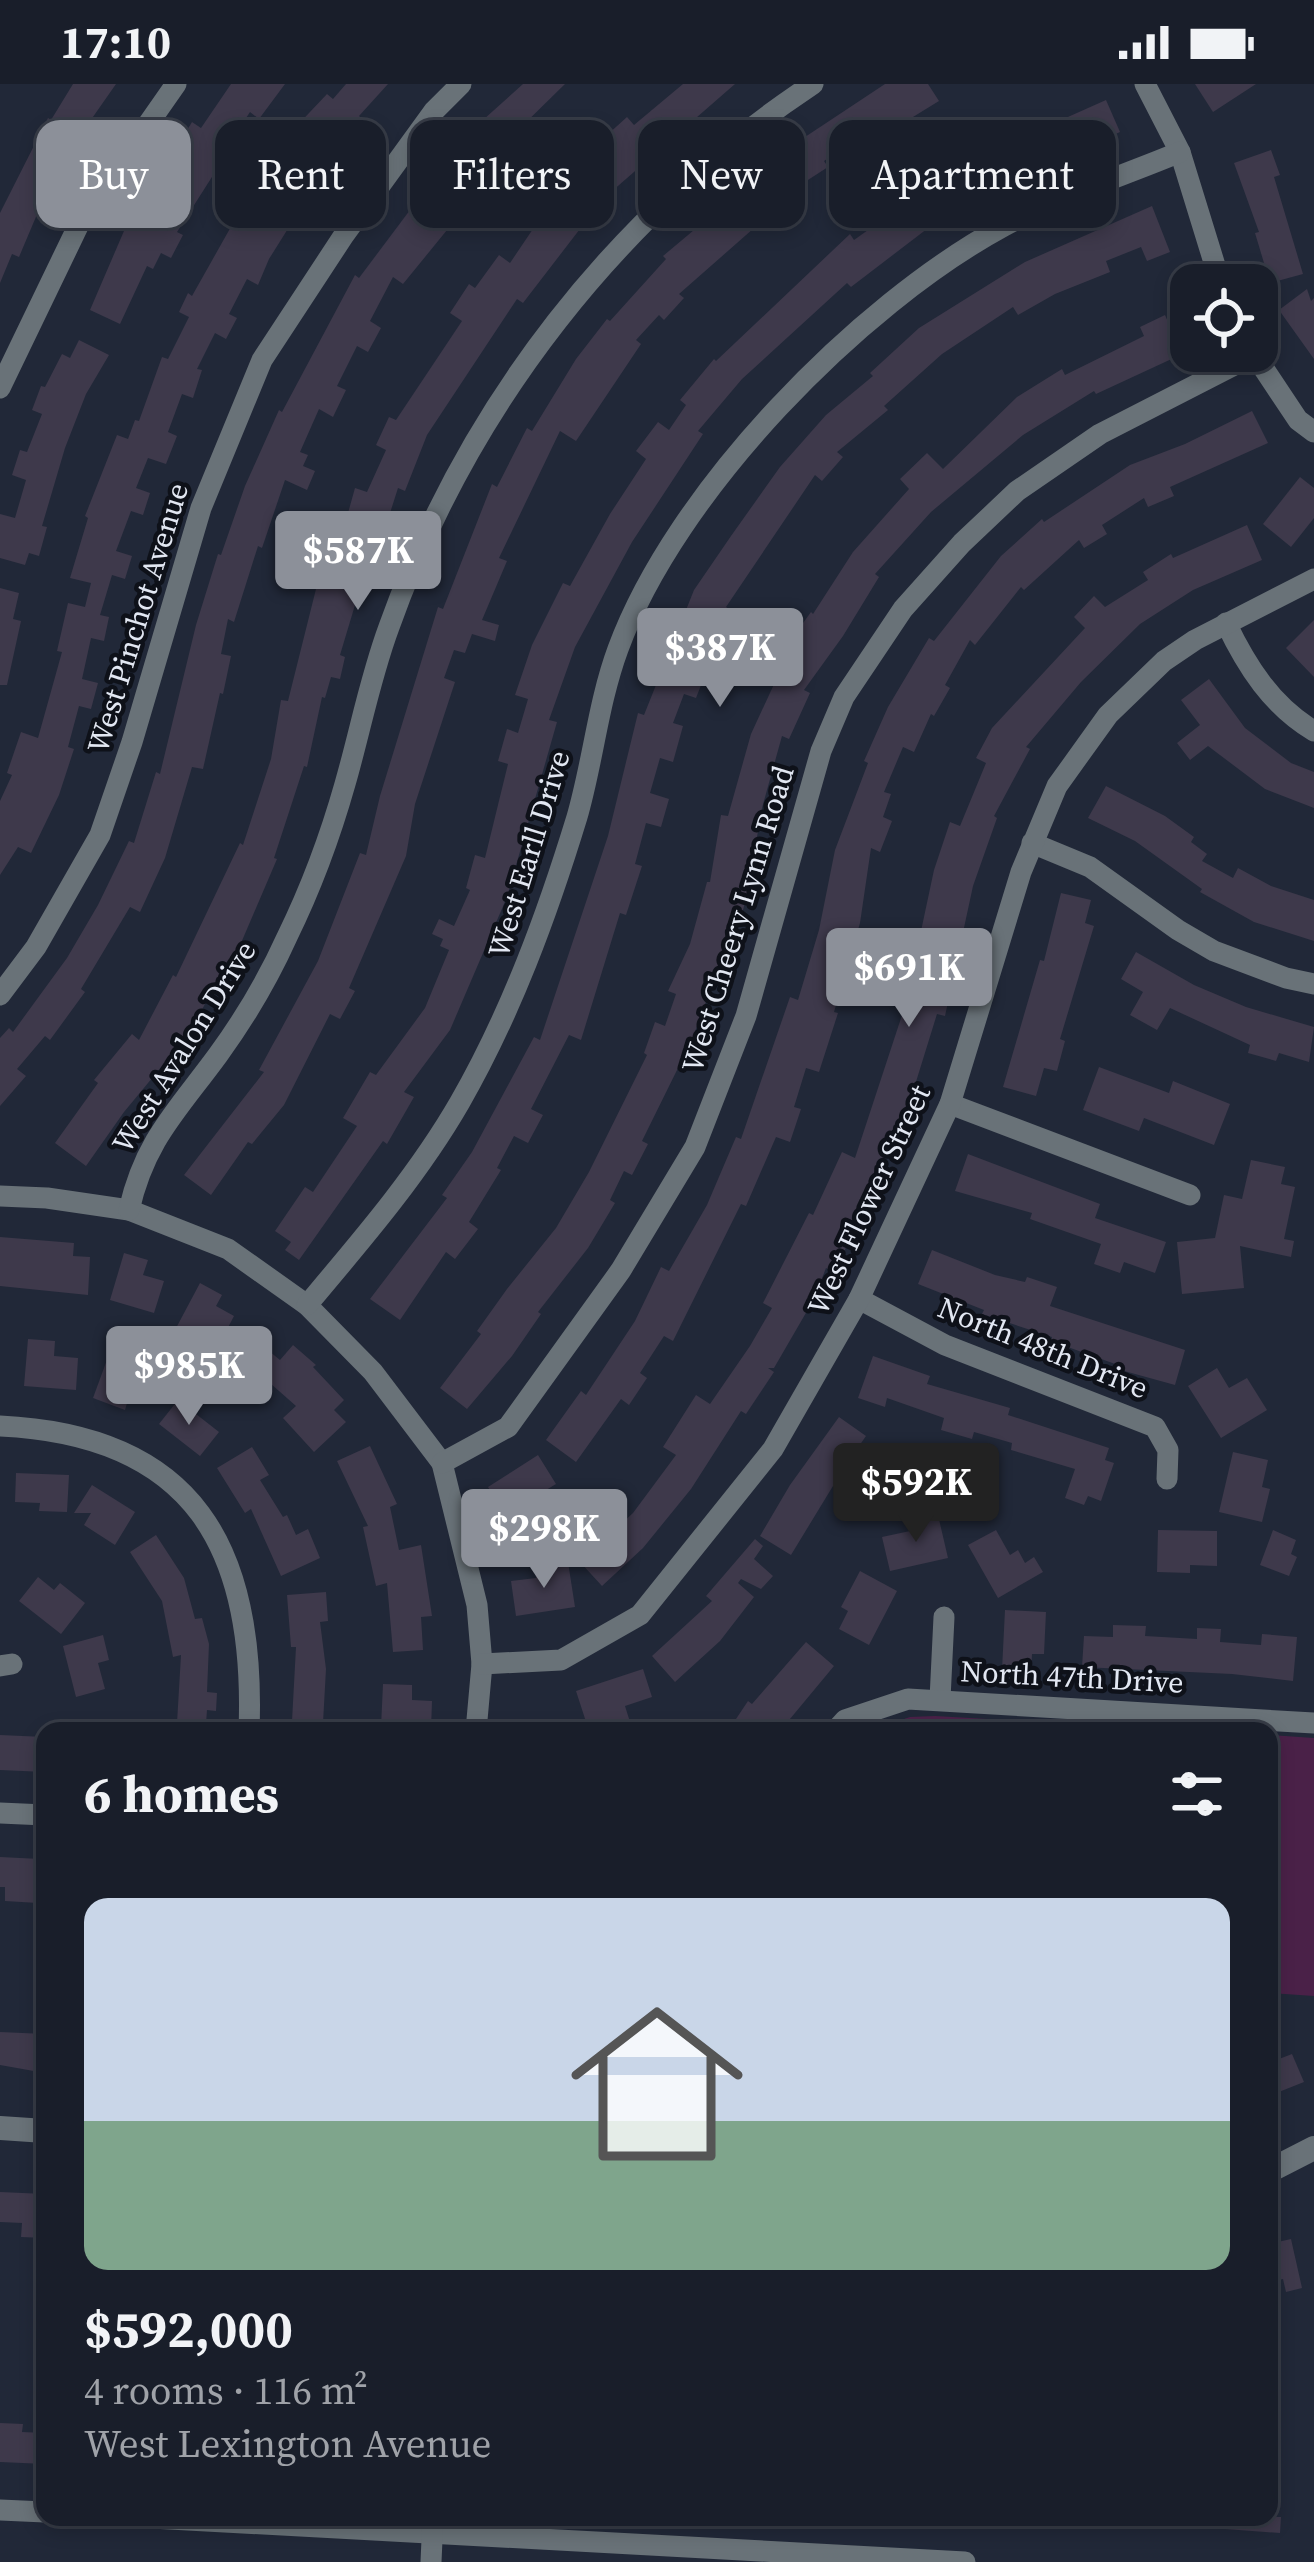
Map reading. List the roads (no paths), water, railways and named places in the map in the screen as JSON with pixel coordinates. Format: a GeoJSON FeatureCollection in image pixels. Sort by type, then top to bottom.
{"type":"FeatureCollection","features":[{"type":"Feature","properties":{"kind":"street"},"geometry":{"type":"LineString","coordinates":[[0,388],[81,220],[176,84]]}},
{"type":"Feature","properties":{"kind":"street","name":"West Pinchot Avenue"},"geometry":{"type":"LineString","coordinates":[[0,995],[37,947],[100,836],[200,508],[262,360],[369,200],[434,111],[461,84]]}},
{"type":"Feature","properties":{"kind":"street","name":"West Avalon Drive"},"geometry":{"type":"LineString","coordinates":[[129,1210],[146,1153],[256,999],[286,940],[334,821],[388,628],[424,541],[487,422],[556,321],[646,220],[740,134],[813,84]]}},
{"type":"Feature","properties":{"kind":"street"},"geometry":{"type":"LineString","coordinates":[[1144,84],[1180,152],[1215,264]]}},
{"type":"Feature","properties":{"kind":"street","name":"West Earll Drive"},"geometry":{"type":"LineString","coordinates":[[307,1305],[381,1216],[459,1104],[520,983],[577,814],[618,649],[658,567],[706,495],[776,413],[883,306],[1005,226],[1180,152]]}},
{"type":"Feature","properties":{"kind":"street","name":"West Cheery Lynn Road"},"geometry":{"type":"LineString","coordinates":[[442,1463],[508,1427],[621,1270],[695,1147],[746,1016],[820,752],[844,697],[892,624],[962,543],[1017,490],[1100,434],[1217,372]]}},
{"type":"Feature","properties":{"kind":"street"},"geometry":{"type":"LineString","coordinates":[[1269,372],[1309,419]]}},
{"type":"Feature","properties":{"kind":"street","name":"West Flower Street"},"geometry":{"type":"LineString","coordinates":[[482,1664],[561,1660],[640,1615],[773,1449],[859,1299],[950,1104],[1033,843],[1057,785],[1108,715],[1164,661],[1226,623],[1314,579]]}},
{"type":"Feature","properties":{"kind":"street"},"geometry":{"type":"LineString","coordinates":[[1226,623],[1278,705],[1314,731]]}},
{"type":"Feature","properties":{"kind":"street"},"geometry":{"type":"LineString","coordinates":[[1033,843],[1090,867],[1214,950],[1314,984]]}},
{"type":"Feature","properties":{"kind":"street"},"geometry":{"type":"LineString","coordinates":[[950,1104],[1190,1195]]}},
{"type":"Feature","properties":{"kind":"street"},"geometry":{"type":"LineString","coordinates":[[0,1196],[129,1210],[228,1249],[307,1305],[373,1372],[442,1463],[477,1605],[482,1664],[477,1722]]}},
{"type":"Feature","properties":{"kind":"street","name":"North 48th Drive"},"geometry":{"type":"LineString","coordinates":[[859,1299],[945,1345],[1155,1427],[1168,1450],[1167,1479]]}},
{"type":"Feature","properties":{"kind":"street"},"geometry":{"type":"LineString","coordinates":[[0,1426],[39,1427],[105,1442],[179,1485],[218,1540],[245,1619],[249,1722]]}},
{"type":"Feature","properties":{"kind":"street"},"geometry":{"type":"LineString","coordinates":[[940,1699],[944,1617]]}},
{"type":"Feature","properties":{"kind":"street","name":"North 47th Drive"},"geometry":{"type":"LineString","coordinates":[[843,1722],[908,1699],[940,1699],[1314,1723]]}},
{"type":"Feature","properties":{"kind":"street"},"geometry":{"type":"LineString","coordinates":[[0,1813],[36,1815]]}},
{"type":"Feature","properties":{"kind":"street"},"geometry":{"type":"LineString","coordinates":[[0,2128],[36,2130]]}},
{"type":"Feature","properties":{"kind":"street"},"geometry":{"type":"LineString","coordinates":[[1278,2166],[1314,2148]]}},
{"type":"Feature","properties":{"kind":"street"},"geometry":{"type":"LineString","coordinates":[[0,2510],[36,2512]]}},
{"type":"Feature","properties":{"kind":"street"},"geometry":{"type":"LineString","coordinates":[[431,2562],[432,2526]]}},
{"type":"Feature","properties":{"kind":"street"},"geometry":{"type":"LineString","coordinates":[[446,2526],[965,2562]]}}]}
